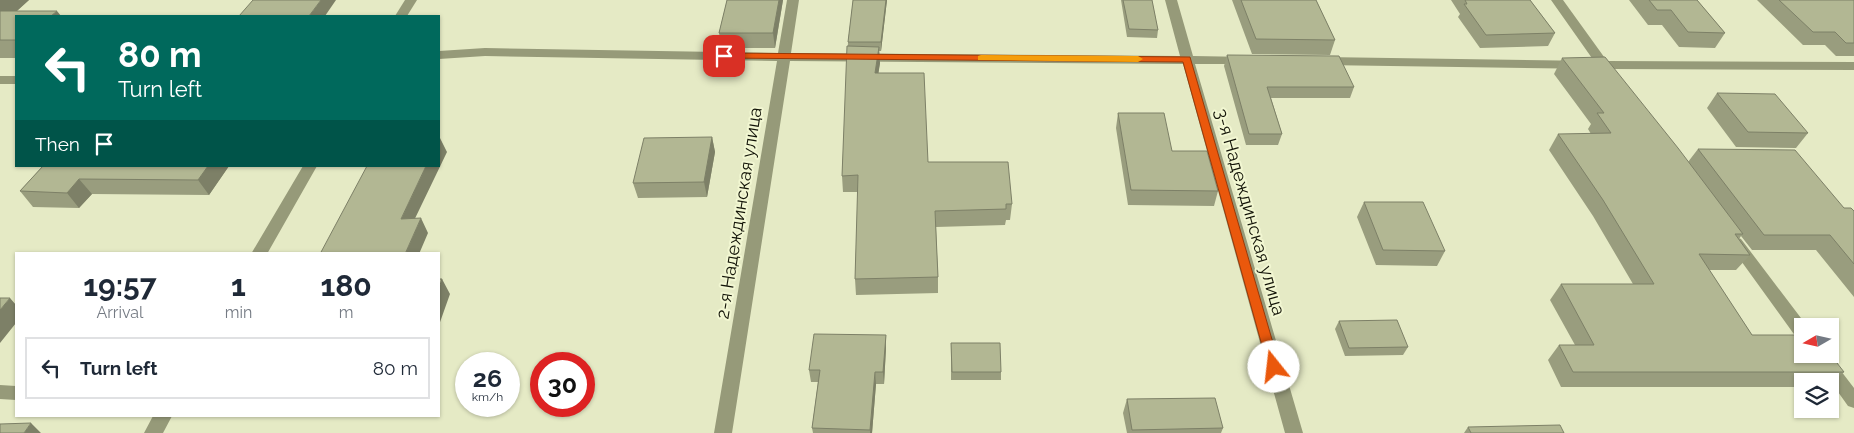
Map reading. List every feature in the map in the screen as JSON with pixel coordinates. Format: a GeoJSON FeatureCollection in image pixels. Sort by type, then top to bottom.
{"type":"FeatureCollection","features":[{"type":"Feature","properties":{"kind":"street"},"geometry":{"type":"LineString","coordinates":[[401,15],[411,0]]}},
{"type":"Feature","properties":{"kind":"street","name":"2-я Надеждинская улица"},"geometry":{"type":"LineString","coordinates":[[723,433],[793,0]]}},
{"type":"Feature","properties":{"kind":"street","name":"3-я Надеждинская улица"},"geometry":{"type":"LineString","coordinates":[[1171,0],[1294,433]]}},
{"type":"Feature","properties":{"kind":"street"},"geometry":{"type":"LineString","coordinates":[[1557,0],[1615,81]]}},
{"type":"Feature","properties":{"kind":"street"},"geometry":{"type":"LineString","coordinates":[[440,55],[485,52],[784,57],[1256,60]]}},
{"type":"Feature","properties":{"kind":"street"},"geometry":{"type":"LineString","coordinates":[[1306,61],[1603,66],[1854,66]]}},
{"type":"Feature","properties":{"kind":"street"},"geometry":{"type":"LineString","coordinates":[[0,80],[15,80]]}},
{"type":"Feature","properties":{"kind":"street"},"geometry":{"type":"LineString","coordinates":[[259,252],[309,167]]}},
{"type":"Feature","properties":{"kind":"street"},"geometry":{"type":"LineString","coordinates":[[1726,230],[1794,321]]}},
{"type":"Feature","properties":{"kind":"street"},"geometry":{"type":"LineString","coordinates":[[1826,363],[1854,401]]}},
{"type":"Feature","properties":{"kind":"street"},"geometry":{"type":"LineString","coordinates":[[0,392],[15,393]]}},
{"type":"Feature","properties":{"kind":"street"},"geometry":{"type":"LineString","coordinates":[[153,433],[162,417]]}},
{"type":"Feature","properties":{"kind":"building"},"geometry":{"type":"Polygon","coordinates":[[[253,0],[321,0],[310,15],[240,15],[253,0]]]}},
{"type":"Feature","properties":{"kind":"building"},"geometry":{"type":"Polygon","coordinates":[[[727,0],[779,0],[773,33],[719,33],[727,0]]]}},
{"type":"Feature","properties":{"kind":"building"},"geometry":{"type":"Polygon","coordinates":[[[853,0],[886,0],[881,42],[848,42],[853,0]]]}},
{"type":"Feature","properties":{"kind":"building"},"geometry":{"type":"Polygon","coordinates":[[[1123,0],[1152,0],[1158,30],[1129,29],[1123,0]]]}},
{"type":"Feature","properties":{"kind":"building"},"geometry":{"type":"Polygon","coordinates":[[[1241,0],[1316,0],[1335,40],[1256,39],[1241,0]]]}},
{"type":"Feature","properties":{"kind":"building"},"geometry":{"type":"Polygon","coordinates":[[[1465,0],[1530,0],[1555,33],[1486,35],[1464,4],[1467,4],[1465,0]]]}},
{"type":"Feature","properties":{"kind":"building"},"geometry":{"type":"Polygon","coordinates":[[[1649,0],[1697,0],[1725,33],[1688,32],[1671,10],[1657,10],[1649,0]]]}},
{"type":"Feature","properties":{"kind":"building"},"geometry":{"type":"Polygon","coordinates":[[[1779,0],[1854,0],[1854,43],[1846,43],[1835,32],[1813,32],[1779,0]]]}},
{"type":"Feature","properties":{"kind":"building"},"geometry":{"type":"Polygon","coordinates":[[[0,11],[57,11],[52,15],[15,15],[15,40],[0,40],[0,11]]]}},
{"type":"Feature","properties":{"kind":"building"},"geometry":{"type":"Polygon","coordinates":[[[847,46],[879,47],[875,73],[924,73],[928,162],[1008,162],[1012,204],[1006,204],[1006,209],[935,211],[938,277],[855,279],[858,175],[842,176],[847,46]]]}},
{"type":"Feature","properties":{"kind":"building"},"geometry":{"type":"Polygon","coordinates":[[[1227,55],[1339,56],[1354,87],[1267,87],[1282,134],[1249,134],[1227,55]]]}},
{"type":"Feature","properties":{"kind":"building"},"geometry":{"type":"Polygon","coordinates":[[[1605,57],[1678,148],[1743,234],[1735,234],[1750,255],[1699,254],[1752,335],[1794,335],[1794,363],[1837,363],[1844,372],[1573,372],[1559,345],[1594,345],[1561,284],[1654,284],[1603,200],[1558,134],[1611,133],[1597,113],[1604,113],[1562,58],[1605,57]]]}},
{"type":"Feature","properties":{"kind":"building"},"geometry":{"type":"Polygon","coordinates":[[[1717,93],[1775,94],[1808,133],[1748,132],[1717,93]]]}},
{"type":"Feature","properties":{"kind":"building"},"geometry":{"type":"Polygon","coordinates":[[[1118,113],[1164,113],[1172,151],[1207,151],[1218,191],[1131,190],[1118,113]]]}},
{"type":"Feature","properties":{"kind":"building"},"geometry":{"type":"Polygon","coordinates":[[[712,137],[704,182],[633,183],[644,138],[712,137]]]}},
{"type":"Feature","properties":{"kind":"building"},"geometry":{"type":"Polygon","coordinates":[[[1698,149],[1795,150],[1844,208],[1851,208],[1854,211],[1854,264],[1830,235],[1764,235],[1698,149]]]}},
{"type":"Feature","properties":{"kind":"building"},"geometry":{"type":"Polygon","coordinates":[[[42,167],[207,167],[198,180],[79,179],[67,193],[20,191],[42,167]]]}},
{"type":"Feature","properties":{"kind":"building"},"geometry":{"type":"Polygon","coordinates":[[[366,167],[426,167],[401,219],[421,218],[406,252],[321,252],[366,167]]]}},
{"type":"Feature","properties":{"kind":"building"},"geometry":{"type":"Polygon","coordinates":[[[1364,202],[1423,202],[1445,251],[1383,250],[1364,202]]]}},
{"type":"Feature","properties":{"kind":"building"},"geometry":{"type":"Polygon","coordinates":[[[0,298],[10,298],[0,310],[0,298]]]}},
{"type":"Feature","properties":{"kind":"building"},"geometry":{"type":"Polygon","coordinates":[[[1397,320],[1408,347],[1349,348],[1339,321],[1397,320]]]}},
{"type":"Feature","properties":{"kind":"building"},"geometry":{"type":"Polygon","coordinates":[[[814,334],[886,335],[883,372],[875,372],[870,430],[812,428],[820,370],[809,370],[814,334]]]}},
{"type":"Feature","properties":{"kind":"building"},"geometry":{"type":"Polygon","coordinates":[[[951,343],[1000,343],[1001,372],[952,372],[951,343]]]}},
{"type":"Feature","properties":{"kind":"building"},"geometry":{"type":"Polygon","coordinates":[[[1215,398],[1223,428],[1132,430],[1127,399],[1215,398]]]}},
{"type":"Feature","properties":{"kind":"building"},"geometry":{"type":"Polygon","coordinates":[[[31,423],[24,433],[0,433],[0,424],[31,423]]]}},
{"type":"Feature","properties":{"kind":"building"},"geometry":{"type":"Polygon","coordinates":[[[1560,425],[1564,433],[1471,433],[1468,427],[1560,425]]]}},
{"type":"Feature","properties":{"kind":"slow traffic"},"geometry":{"type":"LineString","coordinates":[[981,58],[1138,59]]}},
{"type":"Feature","properties":{"kind":"route"},"geometry":{"type":"LineString","coordinates":[[724,56],[1187,59],[1274,367]]}}]}
